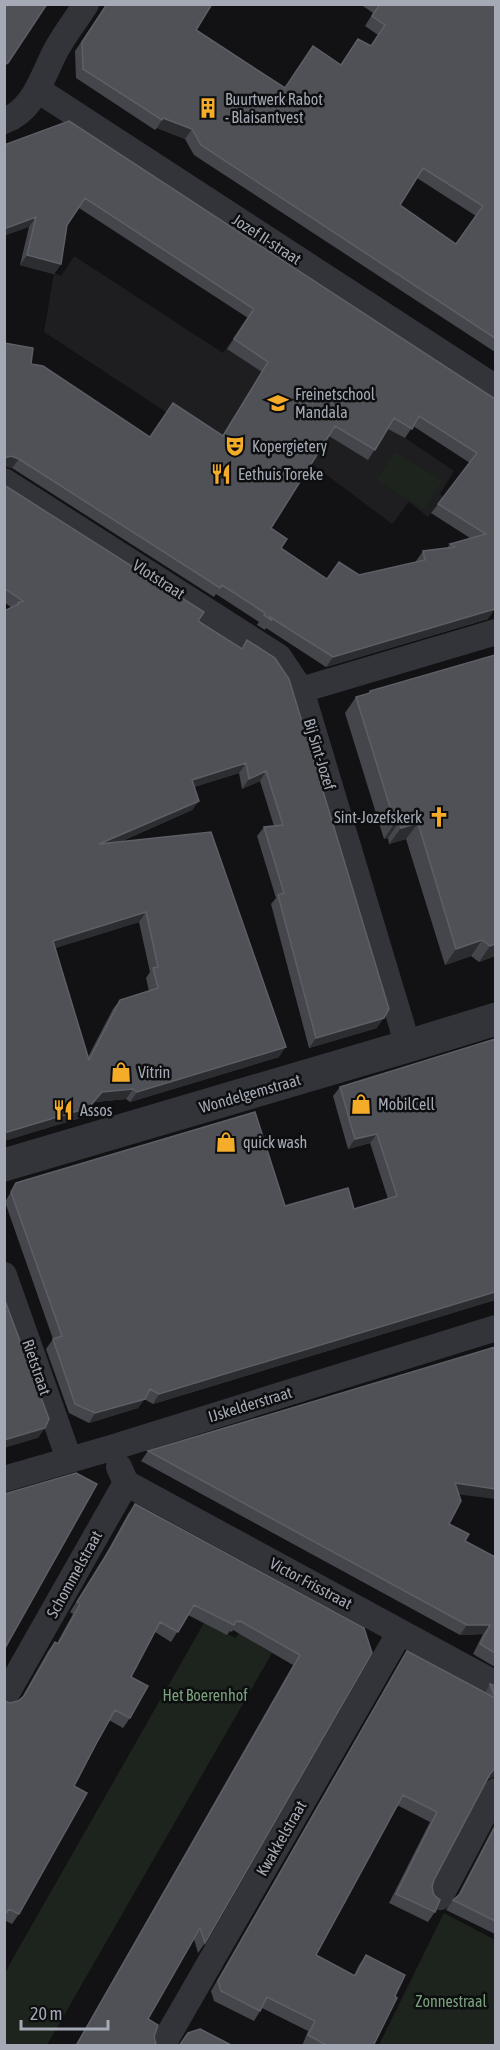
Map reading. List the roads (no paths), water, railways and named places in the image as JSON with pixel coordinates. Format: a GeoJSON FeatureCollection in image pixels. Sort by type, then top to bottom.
{"type":"FeatureCollection","features":[{"type":"Feature","properties":{"kind":"street"},"geometry":{"type":"LineString","coordinates":[[4,121],[15,117],[38,90],[56,51],[86,4]]}},
{"type":"Feature","properties":{"kind":"street","name":"Jozef II-straat"},"geometry":{"type":"LineString","coordinates":[[38,90],[495,387]]}},
{"type":"Feature","properties":{"kind":"street","name":"Vlotstraat"},"geometry":{"type":"LineString","coordinates":[[4,481],[279,657],[301,690]]}},
{"type":"Feature","properties":{"kind":"street"},"geometry":{"type":"LineString","coordinates":[[301,690],[495,633]]}},
{"type":"Feature","properties":{"kind":"street","name":"Bij Sint-Jozef"},"geometry":{"type":"LineString","coordinates":[[301,690],[408,1046]]}},
{"type":"Feature","properties":{"kind":"street","name":"Wondelgemstraat"},"geometry":{"type":"LineString","coordinates":[[4,1165],[495,1019]]}},
{"type":"Feature","properties":{"kind":"street","name":"Rietstraat"},"geometry":{"type":"LineString","coordinates":[[4,1275],[69,1459]]}},
{"type":"Feature","properties":{"kind":"street","name":"IJskelderstraat"},"geometry":{"type":"LineString","coordinates":[[4,1479],[111,1448],[495,1328]]}},
{"type":"Feature","properties":{"kind":"street"},"geometry":{"type":"LineString","coordinates":[[111,1448],[126,1483]]}},
{"type":"Feature","properties":{"kind":"street","name":"Victor Frisstraat"},"geometry":{"type":"LineString","coordinates":[[126,1483],[495,1684]]}},
{"type":"Feature","properties":{"kind":"street","name":"Schommelstraat"},"geometry":{"type":"LineString","coordinates":[[4,1698],[126,1483]]}},
{"type":"Feature","properties":{"kind":"street","name":"Kwakkelstraat"},"geometry":{"type":"LineString","coordinates":[[162,2046],[400,1632]]}},
{"type":"Feature","properties":{"kind":"street"},"geometry":{"type":"LineString","coordinates":[[440,1897],[495,1791]]}},
{"type":"Feature","properties":{"kind":"place","name":"Buurtwerk Rabot - Blaisantvest"},"geometry":{"type":"Point","coordinates":[208,108]}},
{"type":"Feature","properties":{"kind":"place","name":"Freinetschool Mandala"},"geometry":{"type":"Point","coordinates":[278,403]}},
{"type":"Feature","properties":{"kind":"place","name":"Kopergietery"},"geometry":{"type":"Point","coordinates":[235,446]}},
{"type":"Feature","properties":{"kind":"place","name":"Eethuis Toreke"},"geometry":{"type":"Point","coordinates":[221,474]}},
{"type":"Feature","properties":{"kind":"place","name":"Sint-Jozefskerk"},"geometry":{"type":"Point","coordinates":[439,817]}},
{"type":"Feature","properties":{"kind":"place","name":"Vitrin"},"geometry":{"type":"Point","coordinates":[121,1072]}},
{"type":"Feature","properties":{"kind":"place","name":"MobilCell"},"geometry":{"type":"Point","coordinates":[361,1104]}},
{"type":"Feature","properties":{"kind":"place","name":"Assos"},"geometry":{"type":"Point","coordinates":[63,1110]}},
{"type":"Feature","properties":{"kind":"place","name":"quick wash"},"geometry":{"type":"Point","coordinates":[226,1142]}},
{"type":"Feature","properties":{"kind":"park label","name":"Het Boerenhof"},"geometry":{"type":"Point","coordinates":[205,1695]}},
{"type":"Feature","properties":{"kind":"park label","name":"Zonnestraal"},"geometry":{"type":"Point","coordinates":[451,2001]}}]}
